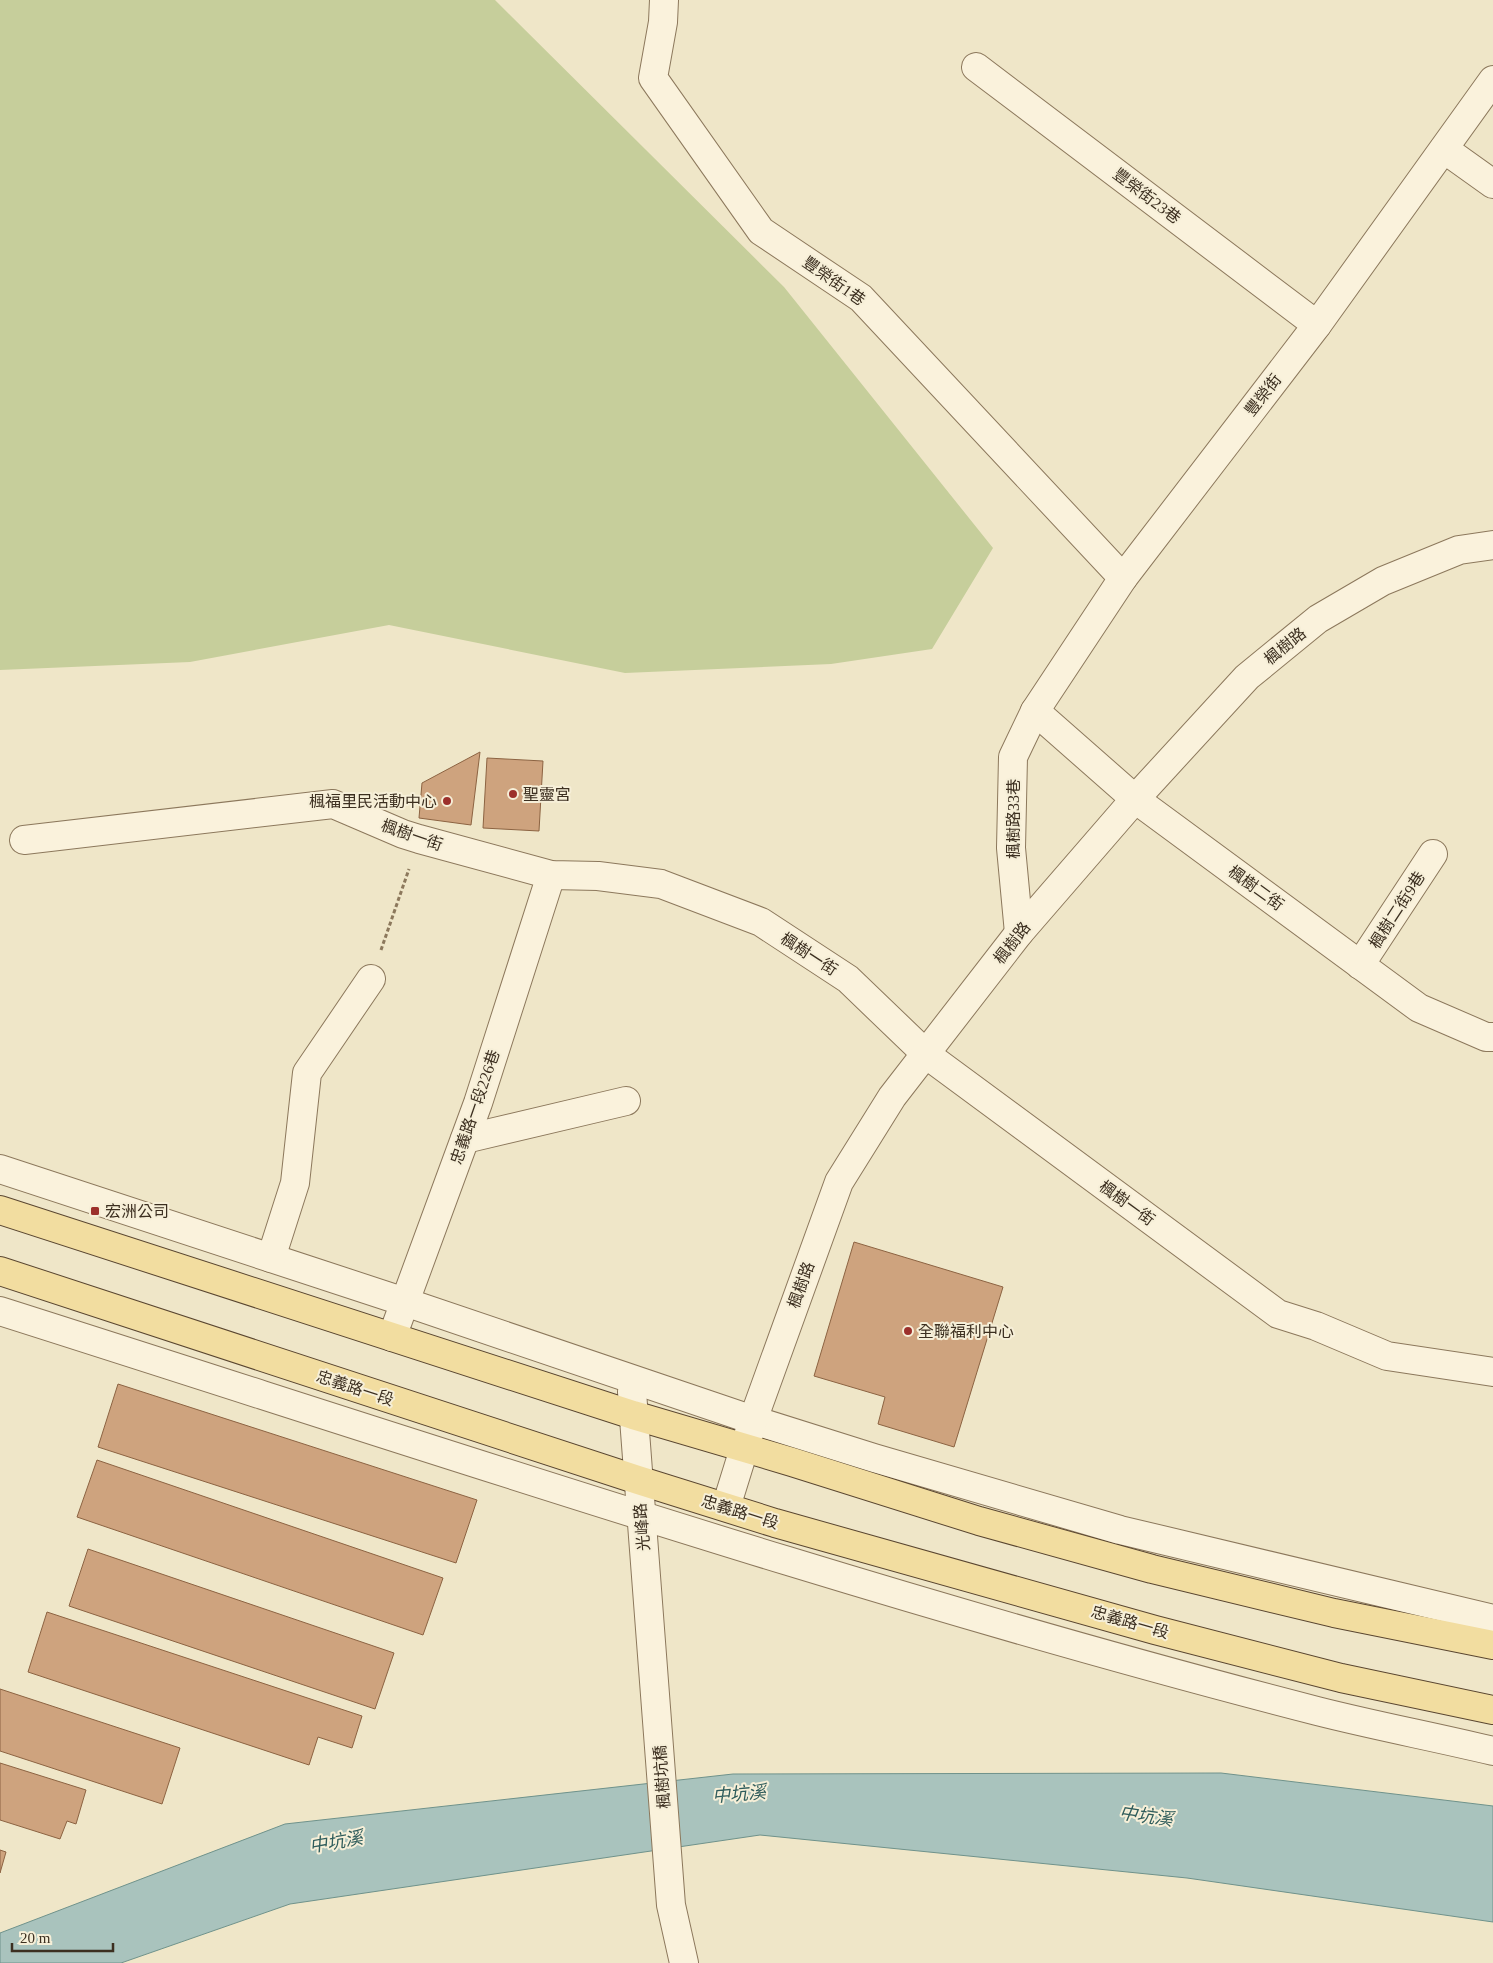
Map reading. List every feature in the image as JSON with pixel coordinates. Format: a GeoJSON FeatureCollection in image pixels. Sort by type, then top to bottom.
{"type":"FeatureCollection","features":[{"type":"Feature","properties":{"kind":"main road"},"geometry":{"type":"LineString","coordinates":[[0,1210],[633,1416],[744,1447],[979,1521],[1152,1568],[1334,1613],[1493,1645]]}},
{"type":"Feature","properties":{"kind":"main road","name":"忠義路一段"},"geometry":{"type":"LineString","coordinates":[[0,1271],[775,1523],[1155,1630],[1341,1678],[1493,1710]]}},
{"type":"Feature","properties":{"kind":"street","name":"豐榮街1巷"},"geometry":{"type":"LineString","coordinates":[[664,0],[663,22],[653,78],[761,231],[861,298],[1123,578]]}},
{"type":"Feature","properties":{"kind":"street","name":"豐榮街23巷"},"geometry":{"type":"LineString","coordinates":[[976,68],[1317,325]]}},
{"type":"Feature","properties":{"kind":"street","name":"豐榮街"},"geometry":{"type":"LineString","coordinates":[[1035,711],[1123,578],[1317,325],[1493,80]]}},
{"type":"Feature","properties":{"kind":"street"},"geometry":{"type":"LineString","coordinates":[[1444,149],[1493,184]]}},
{"type":"Feature","properties":{"kind":"street","name":"楓樹路"},"geometry":{"type":"LineString","coordinates":[[726,1507],[752,1420],[839,1182],[892,1097],[927,1055],[1019,933],[1135,799],[1247,677],[1318,619],[1383,581],[1459,550],[1493,545]]}},
{"type":"Feature","properties":{"kind":"street","name":"楓樹二街"},"geometry":{"type":"LineString","coordinates":[[1035,711],[1135,799],[1419,1008],[1486,1037],[1493,1037]]}},
{"type":"Feature","properties":{"kind":"street","name":"楓樹路33巷"},"geometry":{"type":"LineString","coordinates":[[1019,933],[1011,848],[1013,757],[1035,711]]}},
{"type":"Feature","properties":{"kind":"street","name":"楓樹一街"},"geometry":{"type":"LineString","coordinates":[[24,840],[334,804],[403,834],[551,875],[598,876],[661,884],[761,922],[848,979],[927,1055],[1278,1314],[1316,1326],[1387,1356],[1493,1372]]}},
{"type":"Feature","properties":{"kind":"street","name":"楓樹二街9巷"},"geometry":{"type":"LineString","coordinates":[[1360,965],[1433,854]]}},
{"type":"Feature","properties":{"kind":"street","name":"忠義路一段226巷"},"geometry":{"type":"LineString","coordinates":[[392,1337],[465,1139],[551,875]]}},
{"type":"Feature","properties":{"kind":"street"},"geometry":{"type":"LineString","coordinates":[[271,1258],[295,1183],[307,1073],[371,979]]}},
{"type":"Feature","properties":{"kind":"street"},"geometry":{"type":"LineString","coordinates":[[465,1139],[626,1101]]}},
{"type":"Feature","properties":{"kind":"street"},"geometry":{"type":"LineString","coordinates":[[0,1169],[405,1302],[752,1420],[1015,1500],[1120,1530],[1493,1619]]}},
{"type":"Feature","properties":{"kind":"street","name":"忠義路一段"},"geometry":{"type":"LineString","coordinates":[[0,1311],[641,1517],[910,1598],[1321,1712],[1493,1751]]}},
{"type":"Feature","properties":{"kind":"street","name":"光峰路"},"geometry":{"type":"LineString","coordinates":[[632,1379],[633,1416],[654,1674]]}},
{"type":"Feature","properties":{"kind":"street","name":"楓樹坑橋"},"geometry":{"type":"LineString","coordinates":[[654,1674],[671,1905],[684,1963]]}},
{"type":"Feature","properties":{"kind":"path"},"geometry":{"type":"LineString","coordinates":[[371,979],[419,839]]}},
{"type":"Feature","properties":{"kind":"green space"},"geometry":{"type":"Polygon","coordinates":[[[0,0],[495,0],[784,287],[993,548],[932,649],[831,664],[625,673],[389,625],[190,662],[0,670],[0,0]]]}},
{"type":"Feature","properties":{"kind":"water","name":"中坑溪"},"geometry":{"type":"Polygon","coordinates":[[[1221,1773],[1493,1806],[1493,1922],[1187,1878],[760,1835],[290,1904],[121,1963],[0,1963],[0,1933],[285,1824],[733,1774],[1221,1773]]]}},
{"type":"Feature","properties":{"kind":"building","name":"楓福里民活動中心"},"geometry":{"type":"Polygon","coordinates":[[[480,752],[471,825],[419,818],[422,783],[480,752]]]}},
{"type":"Feature","properties":{"kind":"building","name":"聖靈宮"},"geometry":{"type":"Polygon","coordinates":[[[487,758],[543,761],[539,831],[483,828],[487,758]]]}},
{"type":"Feature","properties":{"kind":"building","name":"全聯福利中心"},"geometry":{"type":"Polygon","coordinates":[[[854,1242],[1003,1287],[954,1447],[878,1424],[885,1397],[814,1376],[854,1242]]]}},
{"type":"Feature","properties":{"kind":"building"},"geometry":{"type":"Polygon","coordinates":[[[118,1384],[477,1500],[456,1563],[98,1447],[118,1384]]]}},
{"type":"Feature","properties":{"kind":"building"},"geometry":{"type":"Polygon","coordinates":[[[97,1460],[443,1578],[423,1635],[77,1517],[97,1460]]]}},
{"type":"Feature","properties":{"kind":"building"},"geometry":{"type":"Polygon","coordinates":[[[88,1549],[394,1653],[375,1709],[69,1606],[88,1549]]]}},
{"type":"Feature","properties":{"kind":"building"},"geometry":{"type":"Polygon","coordinates":[[[47,1612],[362,1716],[352,1748],[318,1737],[309,1765],[28,1672],[47,1612]]]}},
{"type":"Feature","properties":{"kind":"building"},"geometry":{"type":"Polygon","coordinates":[[[0,1689],[180,1748],[162,1804],[0,1751],[0,1689]]]}},
{"type":"Feature","properties":{"kind":"building"},"geometry":{"type":"Polygon","coordinates":[[[0,1763],[86,1790],[76,1824],[67,1821],[60,1839],[0,1820],[0,1763]]]}},
{"type":"Feature","properties":{"kind":"building"},"geometry":{"type":"Polygon","coordinates":[[[0,1850],[6,1852],[0,1873],[0,1850]]]}},
{"type":"Feature","properties":{"kind":"place","name":"聖靈宮"},"geometry":{"type":"Point","coordinates":[513,794]}},
{"type":"Feature","properties":{"kind":"place","name":"楓福里民活動中心"},"geometry":{"type":"Point","coordinates":[447,801]}},
{"type":"Feature","properties":{"kind":"place","name":"宏洲公司"},"geometry":{"type":"Point","coordinates":[95,1211]}},
{"type":"Feature","properties":{"kind":"place","name":"全聯福利中心"},"geometry":{"type":"Point","coordinates":[908,1331]}}]}
